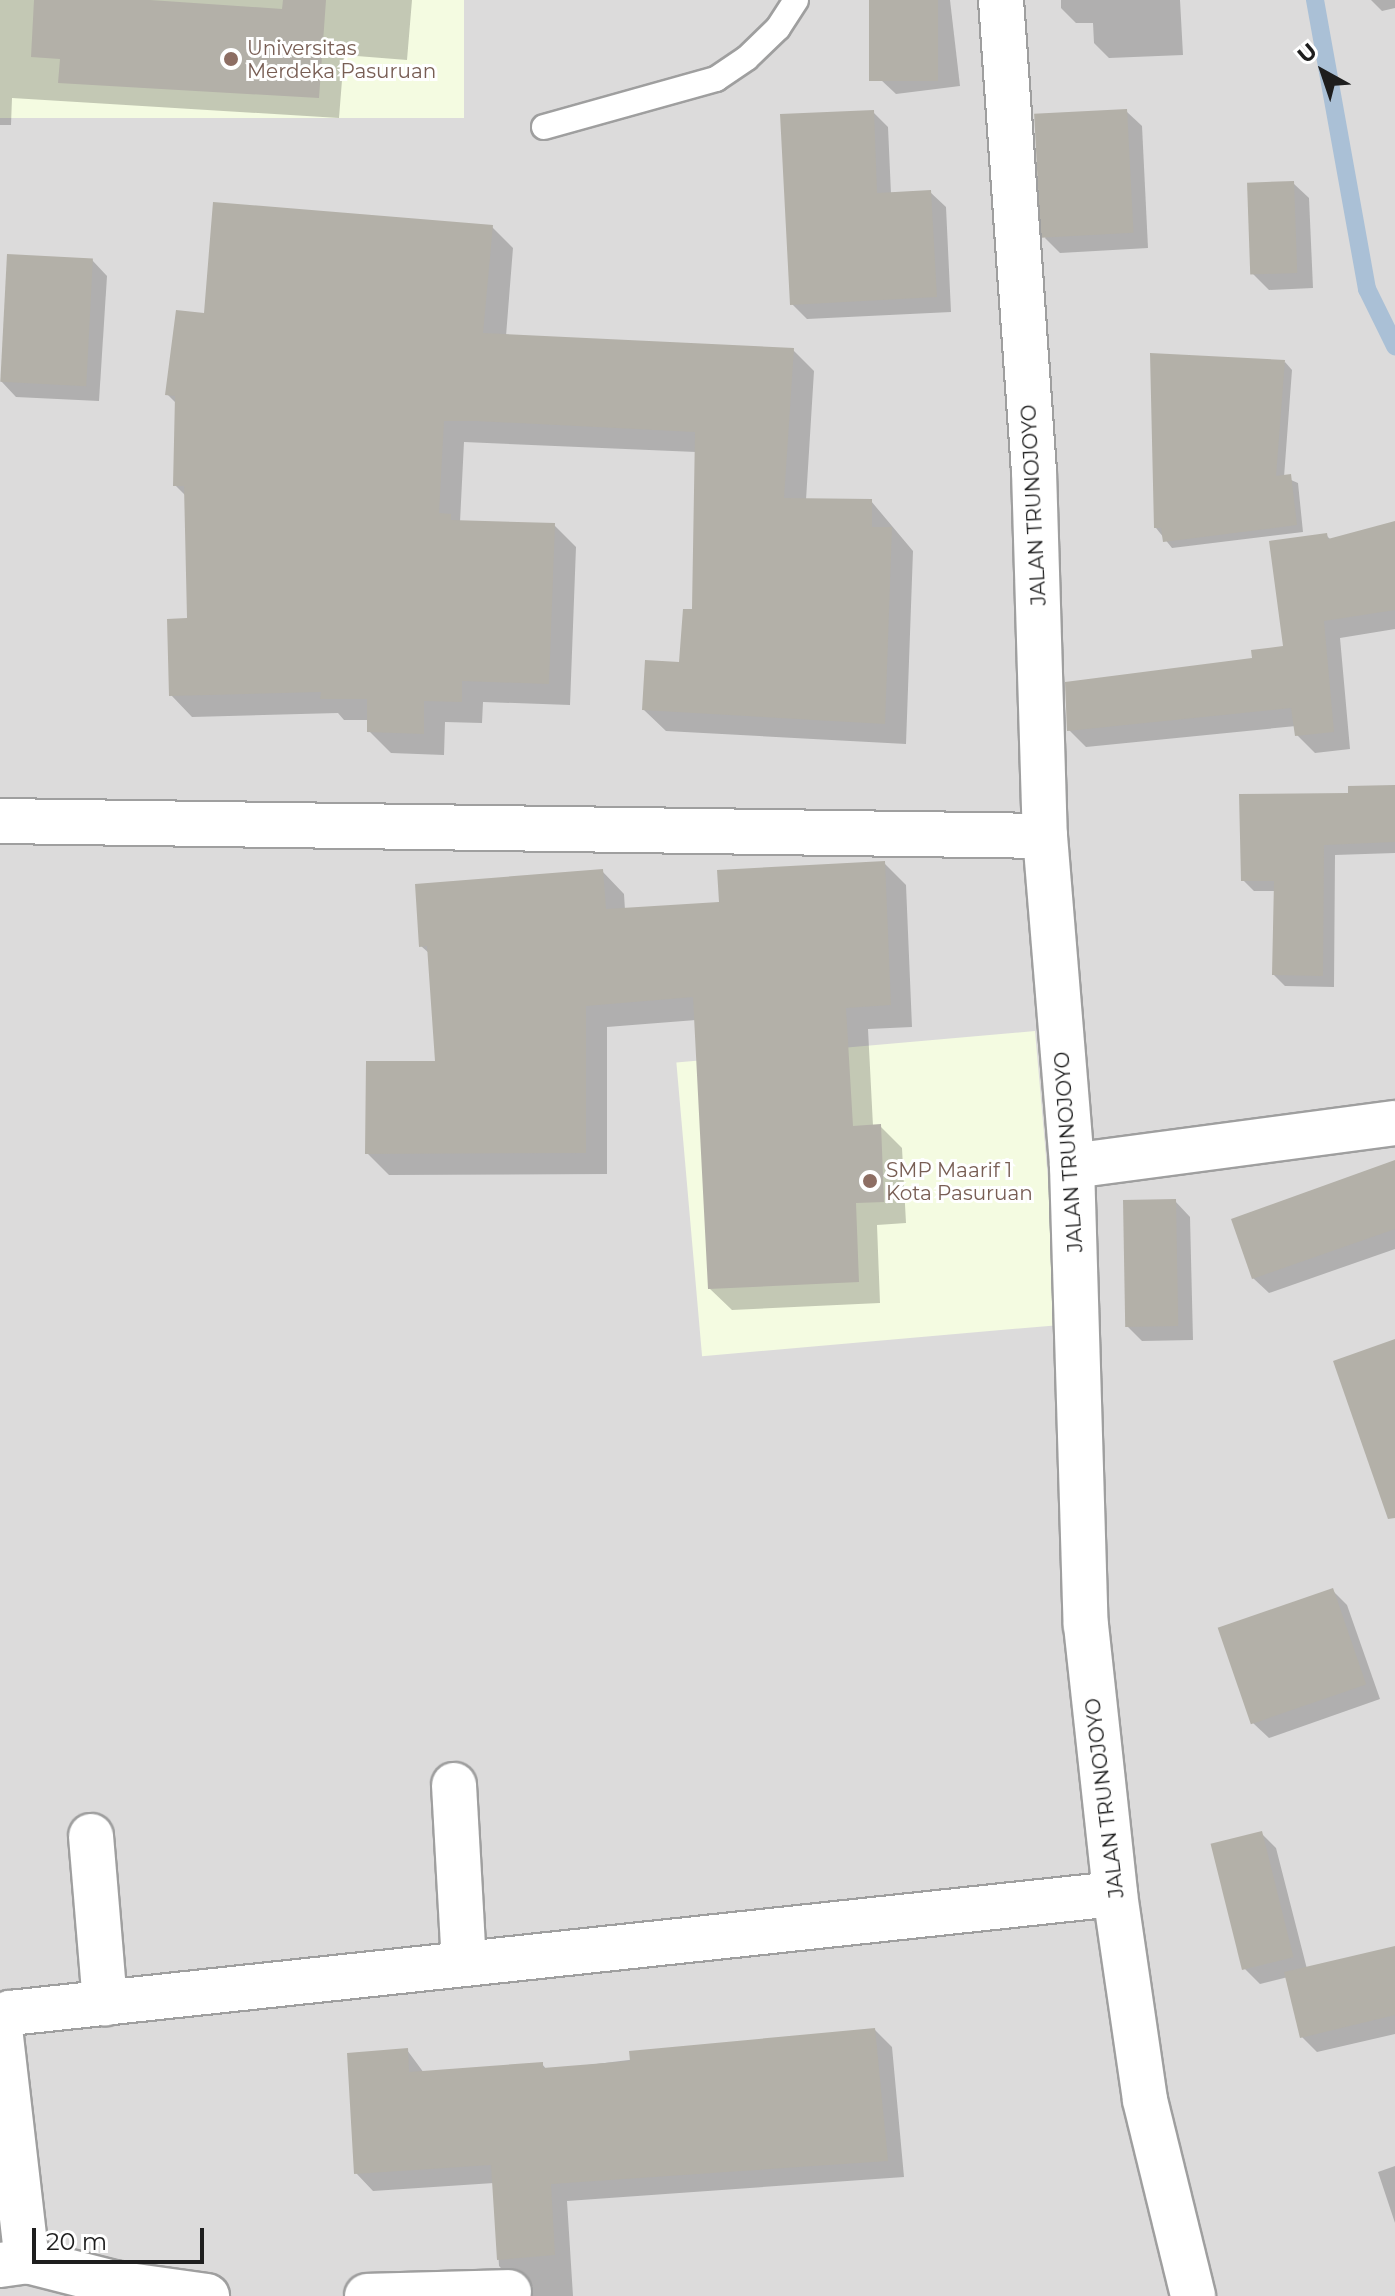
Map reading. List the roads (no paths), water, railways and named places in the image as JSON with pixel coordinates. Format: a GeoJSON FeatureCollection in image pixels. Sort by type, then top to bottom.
{"type":"FeatureCollection","features":[{"type":"Feature","properties":{"kind":"street","name":"JALAN TRUNOJOYO"},"geometry":{"type":"LineString","coordinates":[[1001,0],[1034,471],[1045,836],[1072,1166],[1086,1625],[1115,1894],[1145,2100],[1193,2296]]}},
{"type":"Feature","properties":{"kind":"street"},"geometry":{"type":"LineString","coordinates":[[0,821],[1045,836]]}},
{"type":"Feature","properties":{"kind":"street"},"geometry":{"type":"LineString","coordinates":[[1072,1166],[1395,1123]]}},
{"type":"Feature","properties":{"kind":"street"},"geometry":{"type":"LineString","coordinates":[[454,1785],[464,1964]]}},
{"type":"Feature","properties":{"kind":"street"},"geometry":{"type":"LineString","coordinates":[[91,1836],[105,2003]]}},
{"type":"Feature","properties":{"kind":"street"},"geometry":{"type":"LineString","coordinates":[[0,2021],[10,2013],[1115,1894]]}},
{"type":"Feature","properties":{"kind":"street"},"geometry":{"type":"LineString","coordinates":[[0,2028],[14,2263],[114,2283],[207,2296]]}},
{"type":"Feature","properties":{"kind":"street"},"geometry":{"type":"LineString","coordinates":[[367,2296],[509,2292]]}},
{"type":"Feature","properties":{"kind":"lane"},"geometry":{"type":"LineString","coordinates":[[544,127],[716,79],[747,58],[778,28],[796,0]]}},
{"type":"Feature","properties":{"kind":"waterway"},"geometry":{"type":"LineString","coordinates":[[1315,0],[1367,289],[1395,346]]}},
{"type":"Feature","properties":{"kind":"place","name":"Universitas Merdeka Pasuruan"},"geometry":{"type":"Point","coordinates":[231,59]}},
{"type":"Feature","properties":{"kind":"place","name":"SMP Maarif 1 Kota Pasuruan"},"geometry":{"type":"Point","coordinates":[870,1181]}}]}
